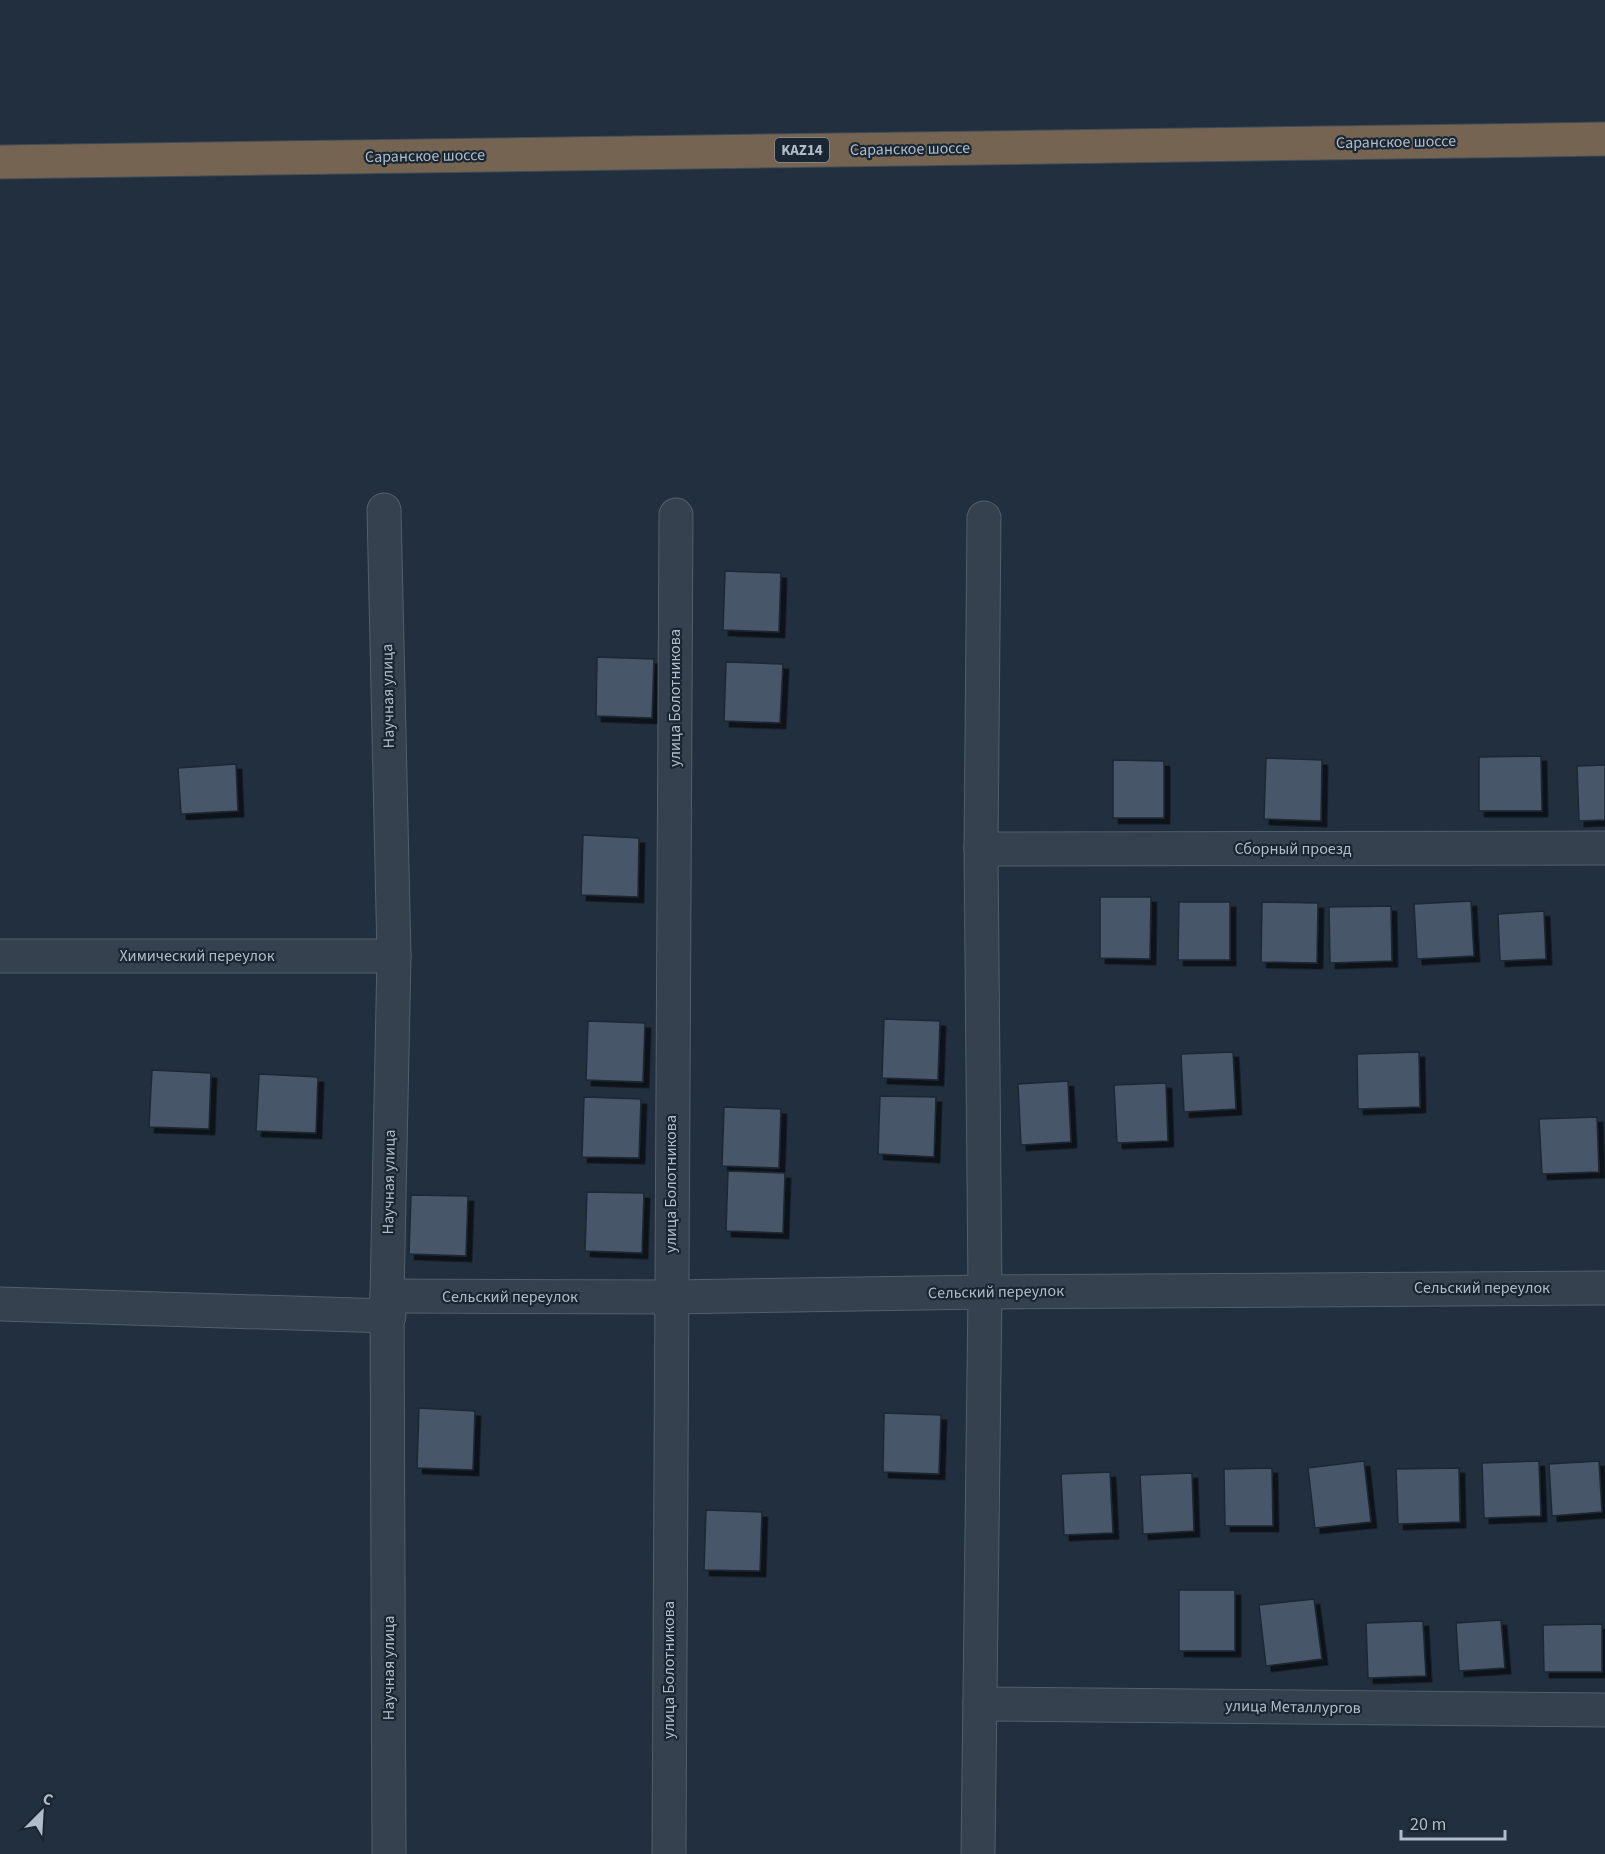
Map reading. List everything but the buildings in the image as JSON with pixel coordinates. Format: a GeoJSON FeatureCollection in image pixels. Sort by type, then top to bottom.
{"type":"FeatureCollection","features":[{"type":"Feature","properties":{"kind":"highway","name":"Саранское шоссе"},"geometry":{"type":"LineString","coordinates":[[0,162],[1605,139]]}},
{"type":"Feature","properties":{"kind":"street","name":"Научная улица"},"geometry":{"type":"LineString","coordinates":[[384,510],[394,956],[388,1306],[389,1854]]}},
{"type":"Feature","properties":{"kind":"street","name":"улица Болотникова"},"geometry":{"type":"LineString","coordinates":[[669,1854],[676,515]]}},
{"type":"Feature","properties":{"kind":"street"},"geometry":{"type":"LineString","coordinates":[[978,1854],[986,1292],[981,849],[984,519]]}},
{"type":"Feature","properties":{"kind":"street","name":"Сборный проезд"},"geometry":{"type":"LineString","coordinates":[[981,849],[1605,848]]}},
{"type":"Feature","properties":{"kind":"street","name":"Химический переулок"},"geometry":{"type":"LineString","coordinates":[[0,956],[394,956]]}},
{"type":"Feature","properties":{"kind":"street","name":"Сельский переулок"},"geometry":{"type":"LineString","coordinates":[[0,1304],[388,1306],[986,1292],[1605,1288]]}},
{"type":"Feature","properties":{"kind":"street","name":"улица Металлургов"},"geometry":{"type":"LineString","coordinates":[[980,1704],[1605,1710]]}}]}
